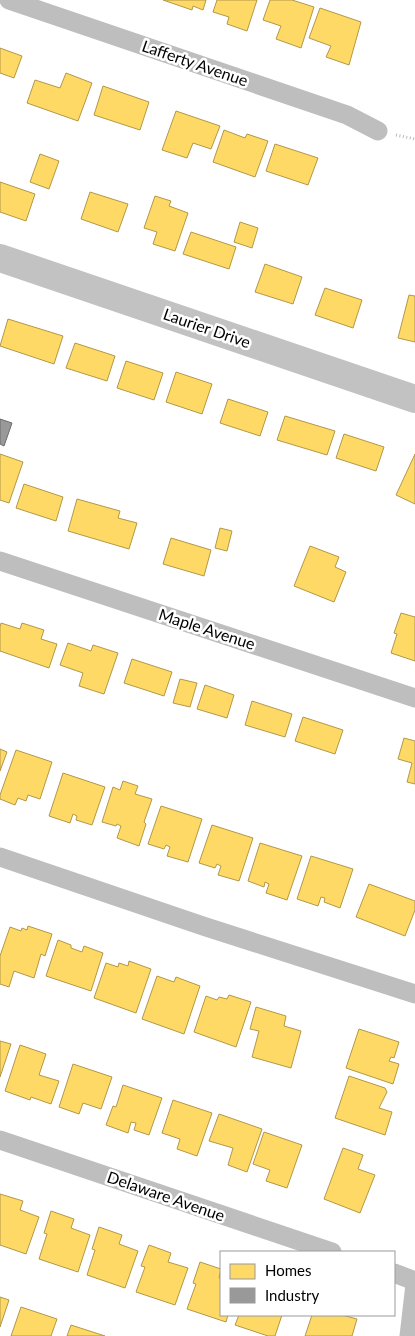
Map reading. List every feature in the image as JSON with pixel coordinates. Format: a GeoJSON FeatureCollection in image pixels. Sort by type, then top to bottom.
{"type":"FeatureCollection","features":[{"type":"Feature","properties":{"kind":"street","name":"Lafferty Avenue"},"geometry":{"type":"LineString","coordinates":[[9,0],[348,115],[378,131]]}},
{"type":"Feature","properties":{"kind":"street","name":"Laurier Drive"},"geometry":{"type":"LineString","coordinates":[[0,258],[415,398]]}},
{"type":"Feature","properties":{"kind":"street","name":"Maple Avenue"},"geometry":{"type":"LineString","coordinates":[[0,561],[415,698]]}},
{"type":"Feature","properties":{"kind":"street"},"geometry":{"type":"LineString","coordinates":[[0,857],[204,926],[415,994]]}},
{"type":"Feature","properties":{"kind":"street","name":"Delaware Avenue"},"geometry":{"type":"LineString","coordinates":[[0,1140],[329,1251]]}},
{"type":"Feature","properties":{"kind":"street"},"geometry":{"type":"LineString","coordinates":[[395,1273],[415,1282],[408,1336]]}},
{"type":"Feature","properties":{"kind":"building: Homes"},"geometry":{"type":"Polygon","coordinates":[[[163,0],[206,0],[203,10],[193,6],[192,10],[163,0]]]}},
{"type":"Feature","properties":{"kind":"building: Homes"},"geometry":{"type":"Polygon","coordinates":[[[217,0],[257,0],[247,31],[227,24],[229,17],[213,12],[217,0]]]}},
{"type":"Feature","properties":{"kind":"building: Homes"},"geometry":{"type":"Polygon","coordinates":[[[270,0],[292,0],[314,7],[301,48],[276,39],[281,26],[263,20],[270,0]]]}},
{"type":"Feature","properties":{"kind":"building: Homes"},"geometry":{"type":"Polygon","coordinates":[[[320,8],[361,22],[349,65],[326,57],[331,46],[309,38],[320,8]]]}},
{"type":"Feature","properties":{"kind":"building: Homes"},"geometry":{"type":"Polygon","coordinates":[[[0,48],[22,56],[14,78],[0,73],[0,48]]]}},
{"type":"Feature","properties":{"kind":"building: Homes"},"geometry":{"type":"Polygon","coordinates":[[[66,73],[92,83],[78,121],[27,103],[35,80],[60,88],[66,73]]]}},
{"type":"Feature","properties":{"kind":"building: Homes"},"geometry":{"type":"Polygon","coordinates":[[[103,86],[149,102],[140,130],[94,115],[103,86]]]}},
{"type":"Feature","properties":{"kind":"building: Homes"},"geometry":{"type":"Polygon","coordinates":[[[176,111],[220,126],[211,149],[193,143],[187,158],[162,150],[176,111]]]}},
{"type":"Feature","properties":{"kind":"building: Homes"},"geometry":{"type":"Polygon","coordinates":[[[224,130],[245,138],[247,134],[268,141],[255,177],[213,162],[224,130]]]}},
{"type":"Feature","properties":{"kind":"building: Homes"},"geometry":{"type":"Polygon","coordinates":[[[275,144],[318,158],[308,185],[266,171],[275,144]]]}},
{"type":"Feature","properties":{"kind":"building: Homes"},"geometry":{"type":"Polygon","coordinates":[[[40,154],[59,161],[49,189],[30,182],[40,154]]]}},
{"type":"Feature","properties":{"kind":"building: Homes"},"geometry":{"type":"Polygon","coordinates":[[[0,182],[35,194],[26,221],[0,212],[0,182]]]}},
{"type":"Feature","properties":{"kind":"building: Homes"},"geometry":{"type":"Polygon","coordinates":[[[90,192],[128,204],[118,232],[81,219],[90,192]]]}},
{"type":"Feature","properties":{"kind":"building: Homes"},"geometry":{"type":"Polygon","coordinates":[[[155,196],[171,201],[169,206],[188,213],[175,251],[153,244],[157,232],[144,228],[155,196]]]}},
{"type":"Feature","properties":{"kind":"building: Homes"},"geometry":{"type":"Polygon","coordinates":[[[240,222],[258,228],[252,248],[234,242],[240,222]]]}},
{"type":"Feature","properties":{"kind":"building: Homes"},"geometry":{"type":"Polygon","coordinates":[[[191,232],[236,247],[229,269],[183,254],[191,232]]]}},
{"type":"Feature","properties":{"kind":"building: Homes"},"geometry":{"type":"Polygon","coordinates":[[[265,264],[302,277],[293,304],[255,292],[265,264]]]}},
{"type":"Feature","properties":{"kind":"building: Homes"},"geometry":{"type":"Polygon","coordinates":[[[325,288],[362,300],[353,328],[315,315],[325,288]]]}},
{"type":"Feature","properties":{"kind":"building: Homes"},"geometry":{"type":"Polygon","coordinates":[[[409,295],[415,296],[415,342],[398,338],[409,295]]]}},
{"type":"Feature","properties":{"kind":"building: Homes"},"geometry":{"type":"Polygon","coordinates":[[[8,319],[63,336],[54,364],[0,346],[8,319]]]}},
{"type":"Feature","properties":{"kind":"building: Homes"},"geometry":{"type":"Polygon","coordinates":[[[75,343],[115,356],[107,381],[66,368],[75,343]]]}},
{"type":"Feature","properties":{"kind":"building: Homes"},"geometry":{"type":"Polygon","coordinates":[[[126,361],[163,373],[154,400],[117,388],[126,361]]]}},
{"type":"Feature","properties":{"kind":"building: Homes"},"geometry":{"type":"Polygon","coordinates":[[[176,372],[212,384],[202,414],[166,402],[176,372]]]}},
{"type":"Feature","properties":{"kind":"building: Homes"},"geometry":{"type":"Polygon","coordinates":[[[228,399],[268,412],[260,436],[220,423],[228,399]]]}},
{"type":"Feature","properties":{"kind":"building: Homes"},"geometry":{"type":"Polygon","coordinates":[[[285,416],[335,431],[327,455],[277,440],[285,416]]]}},
{"type":"Feature","properties":{"kind":"building: Homes"},"geometry":{"type":"Polygon","coordinates":[[[344,434],[384,447],[376,471],[336,458],[344,434]]]}},
{"type":"Feature","properties":{"kind":"building: Homes"},"geometry":{"type":"Polygon","coordinates":[[[0,454],[23,462],[9,503],[0,500],[0,454]]]}},
{"type":"Feature","properties":{"kind":"building: Homes"},"geometry":{"type":"Polygon","coordinates":[[[415,454],[415,504],[396,495],[415,454]]]}},
{"type":"Feature","properties":{"kind":"building: Homes"},"geometry":{"type":"Polygon","coordinates":[[[24,484],[63,497],[56,521],[16,508],[24,484]]]}},
{"type":"Feature","properties":{"kind":"building: Homes"},"geometry":{"type":"Polygon","coordinates":[[[77,499],[120,511],[118,518],[137,523],[129,549],[68,531],[77,499]]]}},
{"type":"Feature","properties":{"kind":"building: Homes"},"geometry":{"type":"Polygon","coordinates":[[[220,528],[232,531],[227,551],[215,548],[220,528]]]}},
{"type":"Feature","properties":{"kind":"building: Homes"},"geometry":{"type":"Polygon","coordinates":[[[171,538],[211,550],[204,576],[163,564],[171,538]]]}},
{"type":"Feature","properties":{"kind":"building: Homes"},"geometry":{"type":"Polygon","coordinates":[[[310,546],[339,557],[335,567],[346,572],[334,602],[294,586],[310,546]]]}},
{"type":"Feature","properties":{"kind":"building: Homes"},"geometry":{"type":"Polygon","coordinates":[[[401,613],[415,617],[415,661],[391,653],[397,634],[394,633],[401,613]]]}},
{"type":"Feature","properties":{"kind":"building: Homes"},"geometry":{"type":"Polygon","coordinates":[[[1,623],[20,629],[22,623],[44,630],[41,639],[57,644],[49,668],[0,651],[1,623]]]}},
{"type":"Feature","properties":{"kind":"building: Homes"},"geometry":{"type":"Polygon","coordinates":[[[68,643],[91,651],[93,645],[118,653],[104,694],[79,686],[83,673],[60,665],[68,643]]]}},
{"type":"Feature","properties":{"kind":"building: Homes"},"geometry":{"type":"Polygon","coordinates":[[[132,659],[172,672],[164,696],[124,683],[132,659]]]}},
{"type":"Feature","properties":{"kind":"building: Homes"},"geometry":{"type":"Polygon","coordinates":[[[180,679],[197,683],[190,707],[173,703],[180,679]]]}},
{"type":"Feature","properties":{"kind":"building: Homes"},"geometry":{"type":"Polygon","coordinates":[[[205,685],[234,695],[227,718],[197,709],[205,685]]]}},
{"type":"Feature","properties":{"kind":"building: Homes"},"geometry":{"type":"Polygon","coordinates":[[[252,701],[292,714],[285,737],[245,725],[252,701]]]}},
{"type":"Feature","properties":{"kind":"building: Homes"},"geometry":{"type":"Polygon","coordinates":[[[303,717],[343,730],[335,754],[295,741],[303,717]]]}},
{"type":"Feature","properties":{"kind":"building: Homes"},"geometry":{"type":"Polygon","coordinates":[[[404,738],[415,741],[415,784],[407,782],[412,763],[398,759],[404,738]]]}},
{"type":"Feature","properties":{"kind":"building: Homes"},"geometry":{"type":"Polygon","coordinates":[[[0,749],[7,752],[0,771],[0,749]]]}},
{"type":"Feature","properties":{"kind":"building: Homes"},"geometry":{"type":"Polygon","coordinates":[[[16,750],[52,762],[40,799],[28,795],[26,801],[18,798],[15,805],[0,799],[0,795],[16,750]]]}},
{"type":"Feature","properties":{"kind":"building: Homes"},"geometry":{"type":"Polygon","coordinates":[[[63,773],[105,787],[92,825],[76,820],[77,816],[73,814],[70,823],[49,816],[63,773]]]}},
{"type":"Feature","properties":{"kind":"building: Homes"},"geometry":{"type":"Polygon","coordinates":[[[123,781],[138,786],[135,794],[152,799],[144,822],[146,824],[139,846],[117,838],[121,826],[102,822],[113,787],[120,790],[123,781]]]}},
{"type":"Feature","properties":{"kind":"building: Homes"},"geometry":{"type":"Polygon","coordinates":[[[161,806],[202,819],[188,862],[167,856],[170,847],[166,845],[164,849],[148,844],[161,806]]]}},
{"type":"Feature","properties":{"kind":"building: Homes"},"geometry":{"type":"Polygon","coordinates":[[[212,825],[253,838],[239,881],[218,875],[221,866],[217,864],[215,868],[199,863],[212,825]]]}},
{"type":"Feature","properties":{"kind":"building: Homes"},"geometry":{"type":"Polygon","coordinates":[[[260,843],[302,856],[287,900],[266,893],[269,884],[265,882],[264,887],[248,881],[260,843]]]}},
{"type":"Feature","properties":{"kind":"building: Homes"},"geometry":{"type":"Polygon","coordinates":[[[311,856],[353,869],[340,908],[324,902],[325,898],[321,897],[318,906],[297,899],[311,856]]]}},
{"type":"Feature","properties":{"kind":"building: Homes"},"geometry":{"type":"Polygon","coordinates":[[[369,884],[415,901],[415,910],[405,936],[356,917],[369,884]]]}},
{"type":"Feature","properties":{"kind":"building: Homes"},"geometry":{"type":"Polygon","coordinates":[[[28,926],[52,934],[45,956],[41,954],[34,978],[14,971],[9,987],[0,984],[0,956],[10,927],[21,931],[22,928],[27,930],[28,926]]]}},
{"type":"Feature","properties":{"kind":"building: Homes"},"geometry":{"type":"Polygon","coordinates":[[[58,940],[82,952],[84,946],[103,953],[91,991],[46,976],[58,940]]]}},
{"type":"Feature","properties":{"kind":"building: Homes"},"geometry":{"type":"Polygon","coordinates":[[[129,961],[151,969],[136,1013],[94,998],[106,963],[118,967],[119,963],[128,966],[129,961]]]}},
{"type":"Feature","properties":{"kind":"building: Homes"},"geometry":{"type":"Polygon","coordinates":[[[157,976],[174,982],[176,977],[200,986],[184,1034],[142,1019],[157,976]]]}},
{"type":"Feature","properties":{"kind":"building: Homes"},"geometry":{"type":"Polygon","coordinates":[[[229,995],[251,1002],[236,1047],[194,1032],[206,996],[217,1000],[219,997],[227,999],[229,995]]]}},
{"type":"Feature","properties":{"kind":"building: Homes"},"geometry":{"type":"Polygon","coordinates":[[[256,1007],[286,1016],[284,1026],[301,1031],[291,1068],[252,1057],[259,1031],[250,1029],[256,1007]]]}},
{"type":"Feature","properties":{"kind":"building: Homes"},"geometry":{"type":"Polygon","coordinates":[[[359,1029],[399,1042],[394,1058],[391,1057],[389,1061],[399,1064],[393,1084],[346,1068],[359,1029]]]}},
{"type":"Feature","properties":{"kind":"building: Homes"},"geometry":{"type":"Polygon","coordinates":[[[0,1041],[11,1044],[0,1077],[0,1041]]]}},
{"type":"Feature","properties":{"kind":"building: Homes"},"geometry":{"type":"Polygon","coordinates":[[[20,1045],[46,1054],[39,1075],[59,1081],[51,1104],[31,1097],[30,1100],[5,1091],[20,1045]]]}},
{"type":"Feature","properties":{"kind":"building: Homes"},"geometry":{"type":"Polygon","coordinates":[[[73,1064],[112,1077],[101,1109],[83,1103],[79,1114],[59,1107],[73,1064]]]}},
{"type":"Feature","properties":{"kind":"building: Homes"},"geometry":{"type":"Polygon","coordinates":[[[349,1076],[385,1088],[387,1092],[379,1108],[392,1112],[385,1135],[335,1118],[349,1076]]]}},
{"type":"Feature","properties":{"kind":"building: Homes"},"geometry":{"type":"Polygon","coordinates":[[[123,1085],[162,1098],[149,1135],[134,1130],[136,1123],[131,1122],[128,1133],[106,1125],[113,1106],[116,1107],[123,1085]]]}},
{"type":"Feature","properties":{"kind":"building: Homes"},"geometry":{"type":"Polygon","coordinates":[[[173,1100],[212,1113],[197,1156],[177,1149],[180,1139],[162,1133],[173,1100]]]}},
{"type":"Feature","properties":{"kind":"building: Homes"},"geometry":{"type":"Polygon","coordinates":[[[219,1114],[262,1129],[247,1172],[228,1165],[233,1148],[209,1141],[219,1114]]]}},
{"type":"Feature","properties":{"kind":"building: Homes"},"geometry":{"type":"Polygon","coordinates":[[[264,1132],[302,1145],[287,1188],[266,1181],[270,1170],[253,1164],[264,1132]]]}},
{"type":"Feature","properties":{"kind":"building: Homes"},"geometry":{"type":"Polygon","coordinates":[[[343,1148],[363,1155],[358,1169],[375,1175],[360,1213],[324,1199],[343,1148]]]}},
{"type":"Feature","properties":{"kind":"building: Homes"},"geometry":{"type":"Polygon","coordinates":[[[0,1194],[23,1201],[20,1210],[39,1217],[26,1254],[0,1245],[0,1194]]]}},
{"type":"Feature","properties":{"kind":"building: Homes"},"geometry":{"type":"Polygon","coordinates":[[[51,1211],[74,1219],[71,1228],[90,1235],[78,1272],[39,1259],[47,1234],[44,1233],[51,1211]]]}},
{"type":"Feature","properties":{"kind":"building: Homes"},"geometry":{"type":"Polygon","coordinates":[[[99,1227],[122,1235],[119,1244],[138,1251],[125,1288],[87,1275],[95,1250],[92,1249],[99,1227]]]}},
{"type":"Feature","properties":{"kind":"building: Homes"},"geometry":{"type":"Polygon","coordinates":[[[149,1245],[171,1253],[168,1262],[188,1268],[175,1305],[136,1292],[145,1267],[141,1266],[149,1245]]]}},
{"type":"Feature","properties":{"kind":"building: Homes"},"geometry":{"type":"Polygon","coordinates":[[[200,1262],[220,1269],[220,1316],[228,1316],[226,1322],[187,1309],[196,1284],[193,1283],[200,1262]]]}},
{"type":"Feature","properties":{"kind":"building: Homes"},"geometry":{"type":"Polygon","coordinates":[[[0,1297],[9,1300],[0,1327],[0,1297]]]}},
{"type":"Feature","properties":{"kind":"building: Homes"},"geometry":{"type":"Polygon","coordinates":[[[21,1307],[57,1319],[51,1336],[11,1336],[21,1307]]]}},
{"type":"Feature","properties":{"kind":"building: Homes"},"geometry":{"type":"Polygon","coordinates":[[[239,1316],[282,1316],[275,1336],[268,1336],[235,1325],[239,1316]]]}},
{"type":"Feature","properties":{"kind":"building: Homes"},"geometry":{"type":"Polygon","coordinates":[[[312,1316],[346,1316],[357,1319],[352,1336],[305,1336],[312,1316]]]}},
{"type":"Feature","properties":{"kind":"building: Homes"},"geometry":{"type":"Polygon","coordinates":[[[71,1325],[105,1336],[67,1336],[71,1325]]]}},
{"type":"Feature","properties":{"kind":"building: Industry"},"geometry":{"type":"Polygon","coordinates":[[[0,419],[12,423],[4,446],[0,444],[0,419]]]}}]}
